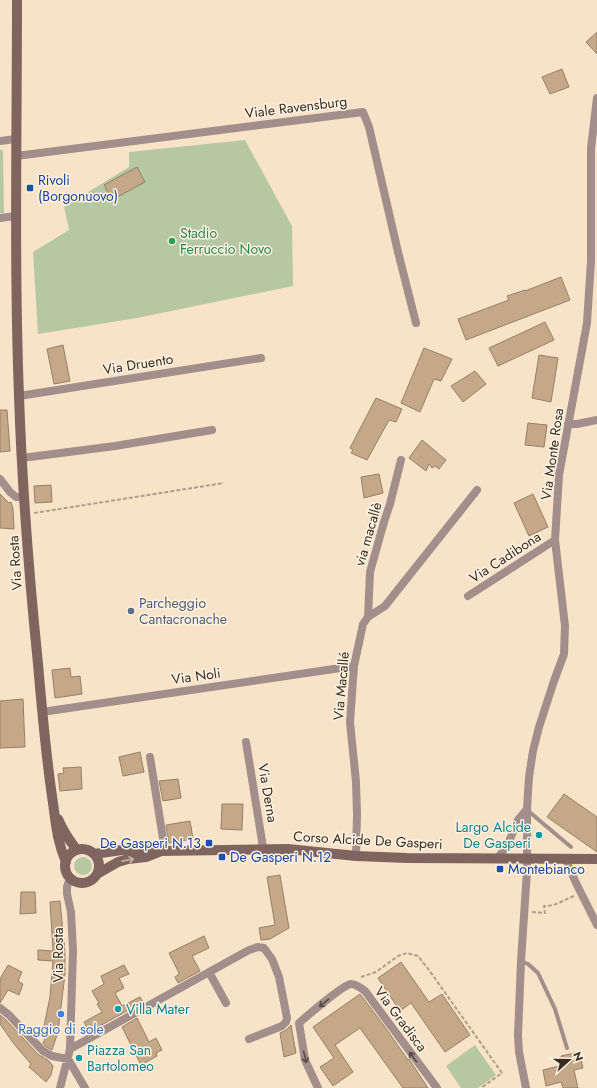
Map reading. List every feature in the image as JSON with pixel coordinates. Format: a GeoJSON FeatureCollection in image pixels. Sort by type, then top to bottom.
{"type":"FeatureCollection","features":[{"type":"Feature","properties":{"kind":"street","name":"Via Rosta"},"geometry":{"type":"LineString","coordinates":[[17,0],[16,216],[19,396],[25,515],[48,768],[56,831],[66,862]]}},
{"type":"Feature","properties":{"kind":"street","name":"Via Monte Rosa"},"geometry":{"type":"LineString","coordinates":[[527,809],[533,751],[554,681],[564,654],[565,626],[556,540],[560,475],[587,323],[591,261],[591,148],[597,98]]}},
{"type":"Feature","properties":{"kind":"street","name":"Viale Ravensburg"},"geometry":{"type":"LineString","coordinates":[[16,156],[363,112],[369,127],[416,323]]}},
{"type":"Feature","properties":{"kind":"street"},"geometry":{"type":"LineString","coordinates":[[0,141],[16,139]]}},
{"type":"Feature","properties":{"kind":"street"},"geometry":{"type":"LineString","coordinates":[[0,218],[16,216]]}},
{"type":"Feature","properties":{"kind":"street","name":"Via Druento"},"geometry":{"type":"LineString","coordinates":[[19,396],[261,358]]}},
{"type":"Feature","properties":{"kind":"street"},"geometry":{"type":"LineString","coordinates":[[568,424],[577,424],[597,420]]}},
{"type":"Feature","properties":{"kind":"street"},"geometry":{"type":"LineString","coordinates":[[22,458],[115,446],[212,430]]}},
{"type":"Feature","properties":{"kind":"street","name":"via macallè"},"geometry":{"type":"LineString","coordinates":[[368,617],[370,572],[401,460]]}},
{"type":"Feature","properties":{"kind":"street"},"geometry":{"type":"LineString","coordinates":[[0,479],[16,497],[24,497]]}},
{"type":"Feature","properties":{"kind":"street"},"geometry":{"type":"LineString","coordinates":[[368,617],[385,606],[478,490]]}},
{"type":"Feature","properties":{"kind":"street","name":"Via Cadibona"},"geometry":{"type":"LineString","coordinates":[[468,596],[556,540]]}},
{"type":"Feature","properties":{"kind":"street","name":"Via Macallé"},"geometry":{"type":"LineString","coordinates":[[356,856],[356,782],[350,722],[354,666],[363,624],[368,617]]}},
{"type":"Feature","properties":{"kind":"street","name":"Via Noli"},"geometry":{"type":"LineString","coordinates":[[42,712],[354,666]]}},
{"type":"Feature","properties":{"kind":"street","name":"Via Derna"},"geometry":{"type":"LineString","coordinates":[[246,742],[263,849]]}},
{"type":"Feature","properties":{"kind":"street"},"geometry":{"type":"LineString","coordinates":[[150,757],[163,851]]}},
{"type":"Feature","properties":{"kind":"street"},"geometry":{"type":"LineString","coordinates":[[497,859],[508,844],[518,820],[527,809]]}},
{"type":"Feature","properties":{"kind":"street"},"geometry":{"type":"LineString","coordinates":[[526,1088],[519,1052],[518,1035],[527,871],[527,809]]}},
{"type":"Feature","properties":{"kind":"street","name":"Via Rosta"},"geometry":{"type":"LineString","coordinates":[[54,810],[62,829],[77,850]]}},
{"type":"Feature","properties":{"kind":"street","name":"Corso Alcide De Gasperi"},"geometry":{"type":"LineString","coordinates":[[94,854],[139,848],[163,851],[288,849],[356,856],[407,858],[597,859]]}},
{"type":"Feature","properties":{"kind":"street"},"geometry":{"type":"LineString","coordinates":[[77,850],[86,850],[94,854],[99,864],[99,869],[94,878],[85,883],[79,883],[70,878],[65,868],[68,856],[72,852],[77,850]]}},
{"type":"Feature","properties":{"kind":"street","name":"Corso Alcide De Gasperi"},"geometry":{"type":"LineString","coordinates":[[97,874],[118,862],[146,857],[163,851]]}},
{"type":"Feature","properties":{"kind":"street"},"geometry":{"type":"LineString","coordinates":[[566,860],[597,925]]}},
{"type":"Feature","properties":{"kind":"street","name":"Via Rosta"},"geometry":{"type":"LineString","coordinates":[[70,878],[67,887],[71,912],[73,950],[70,1049]]}},
{"type":"Feature","properties":{"kind":"street"},"geometry":{"type":"LineString","coordinates":[[60,1088],[70,1049],[208,972],[249,950],[258,947],[264,948],[272,959],[279,976],[287,1018],[286,1022],[282,1026],[249,1039]]}},
{"type":"Feature","properties":{"kind":"street"},"geometry":{"type":"LineString","coordinates":[[208,972],[226,1003]]}},
{"type":"Feature","properties":{"kind":"street"},"geometry":{"type":"LineString","coordinates":[[318,1088],[305,1060],[299,1024],[350,984]]}},
{"type":"Feature","properties":{"kind":"street","name":"Via Gradisca"},"geometry":{"type":"LineString","coordinates":[[350,984],[355,985],[365,991],[437,1088]]}},
{"type":"Feature","properties":{"kind":"street"},"geometry":{"type":"LineString","coordinates":[[0,1008],[9,1015],[43,1051],[52,1056],[68,1059],[83,1085]]}},
{"type":"Feature","properties":{"kind":"lane"},"geometry":{"type":"LineString","coordinates":[[527,809],[571,847]]}},
{"type":"Feature","properties":{"kind":"lane"},"geometry":{"type":"LineString","coordinates":[[521,961],[528,964],[538,973],[555,1009],[568,1048]]}},
{"type":"Feature","properties":{"kind":"path"},"geometry":{"type":"LineString","coordinates":[[25,515],[224,483]]}},
{"type":"Feature","properties":{"kind":"path"},"geometry":{"type":"LineString","coordinates":[[531,912],[545,913],[544,906],[560,903],[573,896]]}},
{"type":"Feature","properties":{"kind":"path"},"geometry":{"type":"LineString","coordinates":[[350,984],[361,977],[376,972],[398,956],[408,953],[418,956],[502,1072],[481,1088]]}},
{"type":"Feature","properties":{"kind":"green space","name":"Stadio Ferruccio Novo"},"geometry":{"type":"Polygon","coordinates":[[[245,140],[292,226],[293,286],[137,318],[38,334],[33,252],[69,230],[64,207],[129,167],[129,152],[245,140]]]}},
{"type":"Feature","properties":{"kind":"green space"},"geometry":{"type":"Polygon","coordinates":[[[0,150],[3,150],[4,213],[0,213],[0,150]]]}},
{"type":"Feature","properties":{"kind":"green space"},"geometry":{"type":"Polygon","coordinates":[[[83,857],[87,858],[91,862],[91,870],[87,874],[83,875],[79,874],[75,870],[74,866],[75,862],[79,858],[83,857]]]}},
{"type":"Feature","properties":{"kind":"green space"},"geometry":{"type":"Polygon","coordinates":[[[475,1045],[496,1075],[478,1088],[461,1088],[446,1066],[475,1045]]]}},
{"type":"Feature","properties":{"kind":"building"},"geometry":{"type":"Polygon","coordinates":[[[597,32],[597,54],[586,42],[597,32]]]}},
{"type":"Feature","properties":{"kind":"building"},"geometry":{"type":"Polygon","coordinates":[[[562,69],[569,87],[550,94],[542,77],[562,69]]]}},
{"type":"Feature","properties":{"kind":"building"},"geometry":{"type":"Polygon","coordinates":[[[137,167],[145,182],[112,200],[104,185],[137,167]]]}},
{"type":"Feature","properties":{"kind":"building"},"geometry":{"type":"Polygon","coordinates":[[[561,277],[570,300],[466,340],[458,319],[509,300],[507,296],[525,291],[561,277]]]}},
{"type":"Feature","properties":{"kind":"building"},"geometry":{"type":"Polygon","coordinates":[[[545,322],[554,340],[498,366],[489,348],[545,322]]]}},
{"type":"Feature","properties":{"kind":"building"},"geometry":{"type":"Polygon","coordinates":[[[63,345],[70,381],[54,384],[47,349],[63,345]]]}},
{"type":"Feature","properties":{"kind":"building"},"geometry":{"type":"Polygon","coordinates":[[[424,348],[452,359],[441,381],[434,379],[420,412],[401,403],[424,348]]]}},
{"type":"Feature","properties":{"kind":"building"},"geometry":{"type":"Polygon","coordinates":[[[539,355],[558,358],[551,402],[532,398],[539,355]]]}},
{"type":"Feature","properties":{"kind":"building"},"geometry":{"type":"Polygon","coordinates":[[[475,371],[486,384],[463,402],[451,386],[475,371]]]}},
{"type":"Feature","properties":{"kind":"building"},"geometry":{"type":"Polygon","coordinates":[[[376,398],[402,409],[396,422],[389,420],[367,460],[351,453],[353,450],[350,448],[376,398]]]}},
{"type":"Feature","properties":{"kind":"building"},"geometry":{"type":"Polygon","coordinates":[[[0,410],[7,410],[10,451],[0,452],[0,410]]]}},
{"type":"Feature","properties":{"kind":"building"},"geometry":{"type":"Polygon","coordinates":[[[528,423],[547,425],[544,447],[525,445],[528,423]]]}},
{"type":"Feature","properties":{"kind":"building"},"geometry":{"type":"Polygon","coordinates":[[[422,440],[446,460],[439,469],[435,466],[432,468],[429,464],[426,471],[409,458],[422,440]]]}},
{"type":"Feature","properties":{"kind":"building"},"geometry":{"type":"Polygon","coordinates":[[[379,474],[383,493],[364,498],[361,477],[379,474]]]}},
{"type":"Feature","properties":{"kind":"building"},"geometry":{"type":"Polygon","coordinates":[[[51,485],[52,502],[35,503],[34,486],[51,485]]]}},
{"type":"Feature","properties":{"kind":"building"},"geometry":{"type":"Polygon","coordinates":[[[0,494],[9,503],[11,502],[13,509],[14,529],[0,528],[0,494]]]}},
{"type":"Feature","properties":{"kind":"building"},"geometry":{"type":"Polygon","coordinates":[[[533,494],[548,527],[529,536],[514,503],[533,494]]]}},
{"type":"Feature","properties":{"kind":"building"},"geometry":{"type":"Polygon","coordinates":[[[70,668],[71,677],[80,676],[82,694],[55,698],[52,670],[70,668]]]}},
{"type":"Feature","properties":{"kind":"building"},"geometry":{"type":"Polygon","coordinates":[[[23,699],[25,747],[0,748],[0,701],[23,699]]]}},
{"type":"Feature","properties":{"kind":"building"},"geometry":{"type":"Polygon","coordinates":[[[140,752],[144,772],[123,776],[119,757],[140,752]]]}},
{"type":"Feature","properties":{"kind":"building"},"geometry":{"type":"Polygon","coordinates":[[[81,767],[82,789],[60,791],[58,774],[64,773],[63,768],[81,767]]]}},
{"type":"Feature","properties":{"kind":"building"},"geometry":{"type":"Polygon","coordinates":[[[178,779],[181,798],[163,801],[159,781],[178,779]]]}},
{"type":"Feature","properties":{"kind":"building"},"geometry":{"type":"Polygon","coordinates":[[[564,794],[597,817],[597,852],[547,817],[564,794]]]}},
{"type":"Feature","properties":{"kind":"building"},"geometry":{"type":"Polygon","coordinates":[[[222,804],[243,804],[242,830],[221,829],[222,804]]]}},
{"type":"Feature","properties":{"kind":"building"},"geometry":{"type":"Polygon","coordinates":[[[190,821],[193,839],[169,843],[166,825],[190,821]]]}},
{"type":"Feature","properties":{"kind":"building"},"geometry":{"type":"Polygon","coordinates":[[[280,875],[289,928],[270,939],[261,940],[259,928],[275,925],[267,877],[280,875]]]}},
{"type":"Feature","properties":{"kind":"building"},"geometry":{"type":"Polygon","coordinates":[[[21,892],[35,892],[36,913],[20,914],[21,892]]]}},
{"type":"Feature","properties":{"kind":"building"},"geometry":{"type":"Polygon","coordinates":[[[60,901],[65,953],[65,974],[58,1032],[52,1050],[46,1047],[43,1043],[49,1030],[44,1026],[50,997],[53,961],[38,960],[38,950],[53,951],[50,902],[60,901]]]}},
{"type":"Feature","properties":{"kind":"building"},"geometry":{"type":"Polygon","coordinates":[[[204,936],[209,948],[192,956],[200,971],[178,983],[175,977],[179,974],[169,953],[204,936]]]}},
{"type":"Feature","properties":{"kind":"building"},"geometry":{"type":"Polygon","coordinates":[[[401,962],[429,1002],[442,994],[470,1035],[445,1052],[411,1003],[400,1011],[378,978],[401,962]]]}},
{"type":"Feature","properties":{"kind":"building"},"geometry":{"type":"Polygon","coordinates":[[[8,965],[22,972],[18,981],[23,984],[19,995],[8,990],[0,1003],[0,979],[8,965]]]}},
{"type":"Feature","properties":{"kind":"building","name":"Villa Mater"},"geometry":{"type":"Polygon","coordinates":[[[124,965],[129,974],[119,978],[124,988],[115,993],[122,1006],[140,997],[143,1002],[89,1032],[84,1022],[102,1012],[92,991],[104,984],[101,976],[124,965]]]}},
{"type":"Feature","properties":{"kind":"building"},"geometry":{"type":"Polygon","coordinates":[[[360,994],[408,1060],[409,1059],[428,1088],[403,1088],[360,1028],[335,1045],[353,1072],[333,1086],[320,1067],[334,1058],[313,1027],[360,994]]]}},
{"type":"Feature","properties":{"kind":"building"},"geometry":{"type":"Polygon","coordinates":[[[0,1015],[39,1055],[48,1060],[53,1066],[51,1075],[46,1082],[29,1067],[31,1064],[0,1024],[0,1015]]]}},
{"type":"Feature","properties":{"kind":"building"},"geometry":{"type":"Polygon","coordinates":[[[137,1018],[149,1042],[156,1038],[162,1050],[156,1053],[157,1056],[141,1065],[122,1027],[137,1018]]]}},
{"type":"Feature","properties":{"kind":"building"},"geometry":{"type":"Polygon","coordinates":[[[291,1025],[296,1053],[284,1057],[280,1033],[291,1025]]]}},
{"type":"Feature","properties":{"kind":"building"},"geometry":{"type":"Polygon","coordinates":[[[579,1052],[583,1068],[574,1070],[578,1088],[563,1088],[561,1082],[546,1086],[543,1070],[563,1065],[561,1056],[579,1052]]]}},
{"type":"Feature","properties":{"kind":"place","name":"Rivoli (Borgonuovo)"},"geometry":{"type":"Point","coordinates":[30,188]}},
{"type":"Feature","properties":{"kind":"place","name":"Stadio Ferruccio Novo"},"geometry":{"type":"Point","coordinates":[172,241]}},
{"type":"Feature","properties":{"kind":"place","name":"Parcheggio Cantacronache"},"geometry":{"type":"Point","coordinates":[131,611]}},
{"type":"Feature","properties":{"kind":"place","name":"Largo Alcide De Gasperi"},"geometry":{"type":"Point","coordinates":[539,835]}},
{"type":"Feature","properties":{"kind":"place","name":"De Gasperi N.13"},"geometry":{"type":"Point","coordinates":[209,843]}},
{"type":"Feature","properties":{"kind":"place","name":"De Gasperi N.12"},"geometry":{"type":"Point","coordinates":[222,857]}},
{"type":"Feature","properties":{"kind":"place","name":"Montebianco"},"geometry":{"type":"Point","coordinates":[500,869]}},
{"type":"Feature","properties":{"kind":"place","name":"Villa Mater"},"geometry":{"type":"Point","coordinates":[118,1009]}},
{"type":"Feature","properties":{"kind":"place","name":"Raggio di sole"},"geometry":{"type":"Point","coordinates":[61,1014]}},
{"type":"Feature","properties":{"kind":"place","name":"Piazza San Bartolomeo"},"geometry":{"type":"Point","coordinates":[79,1058]}}]}
